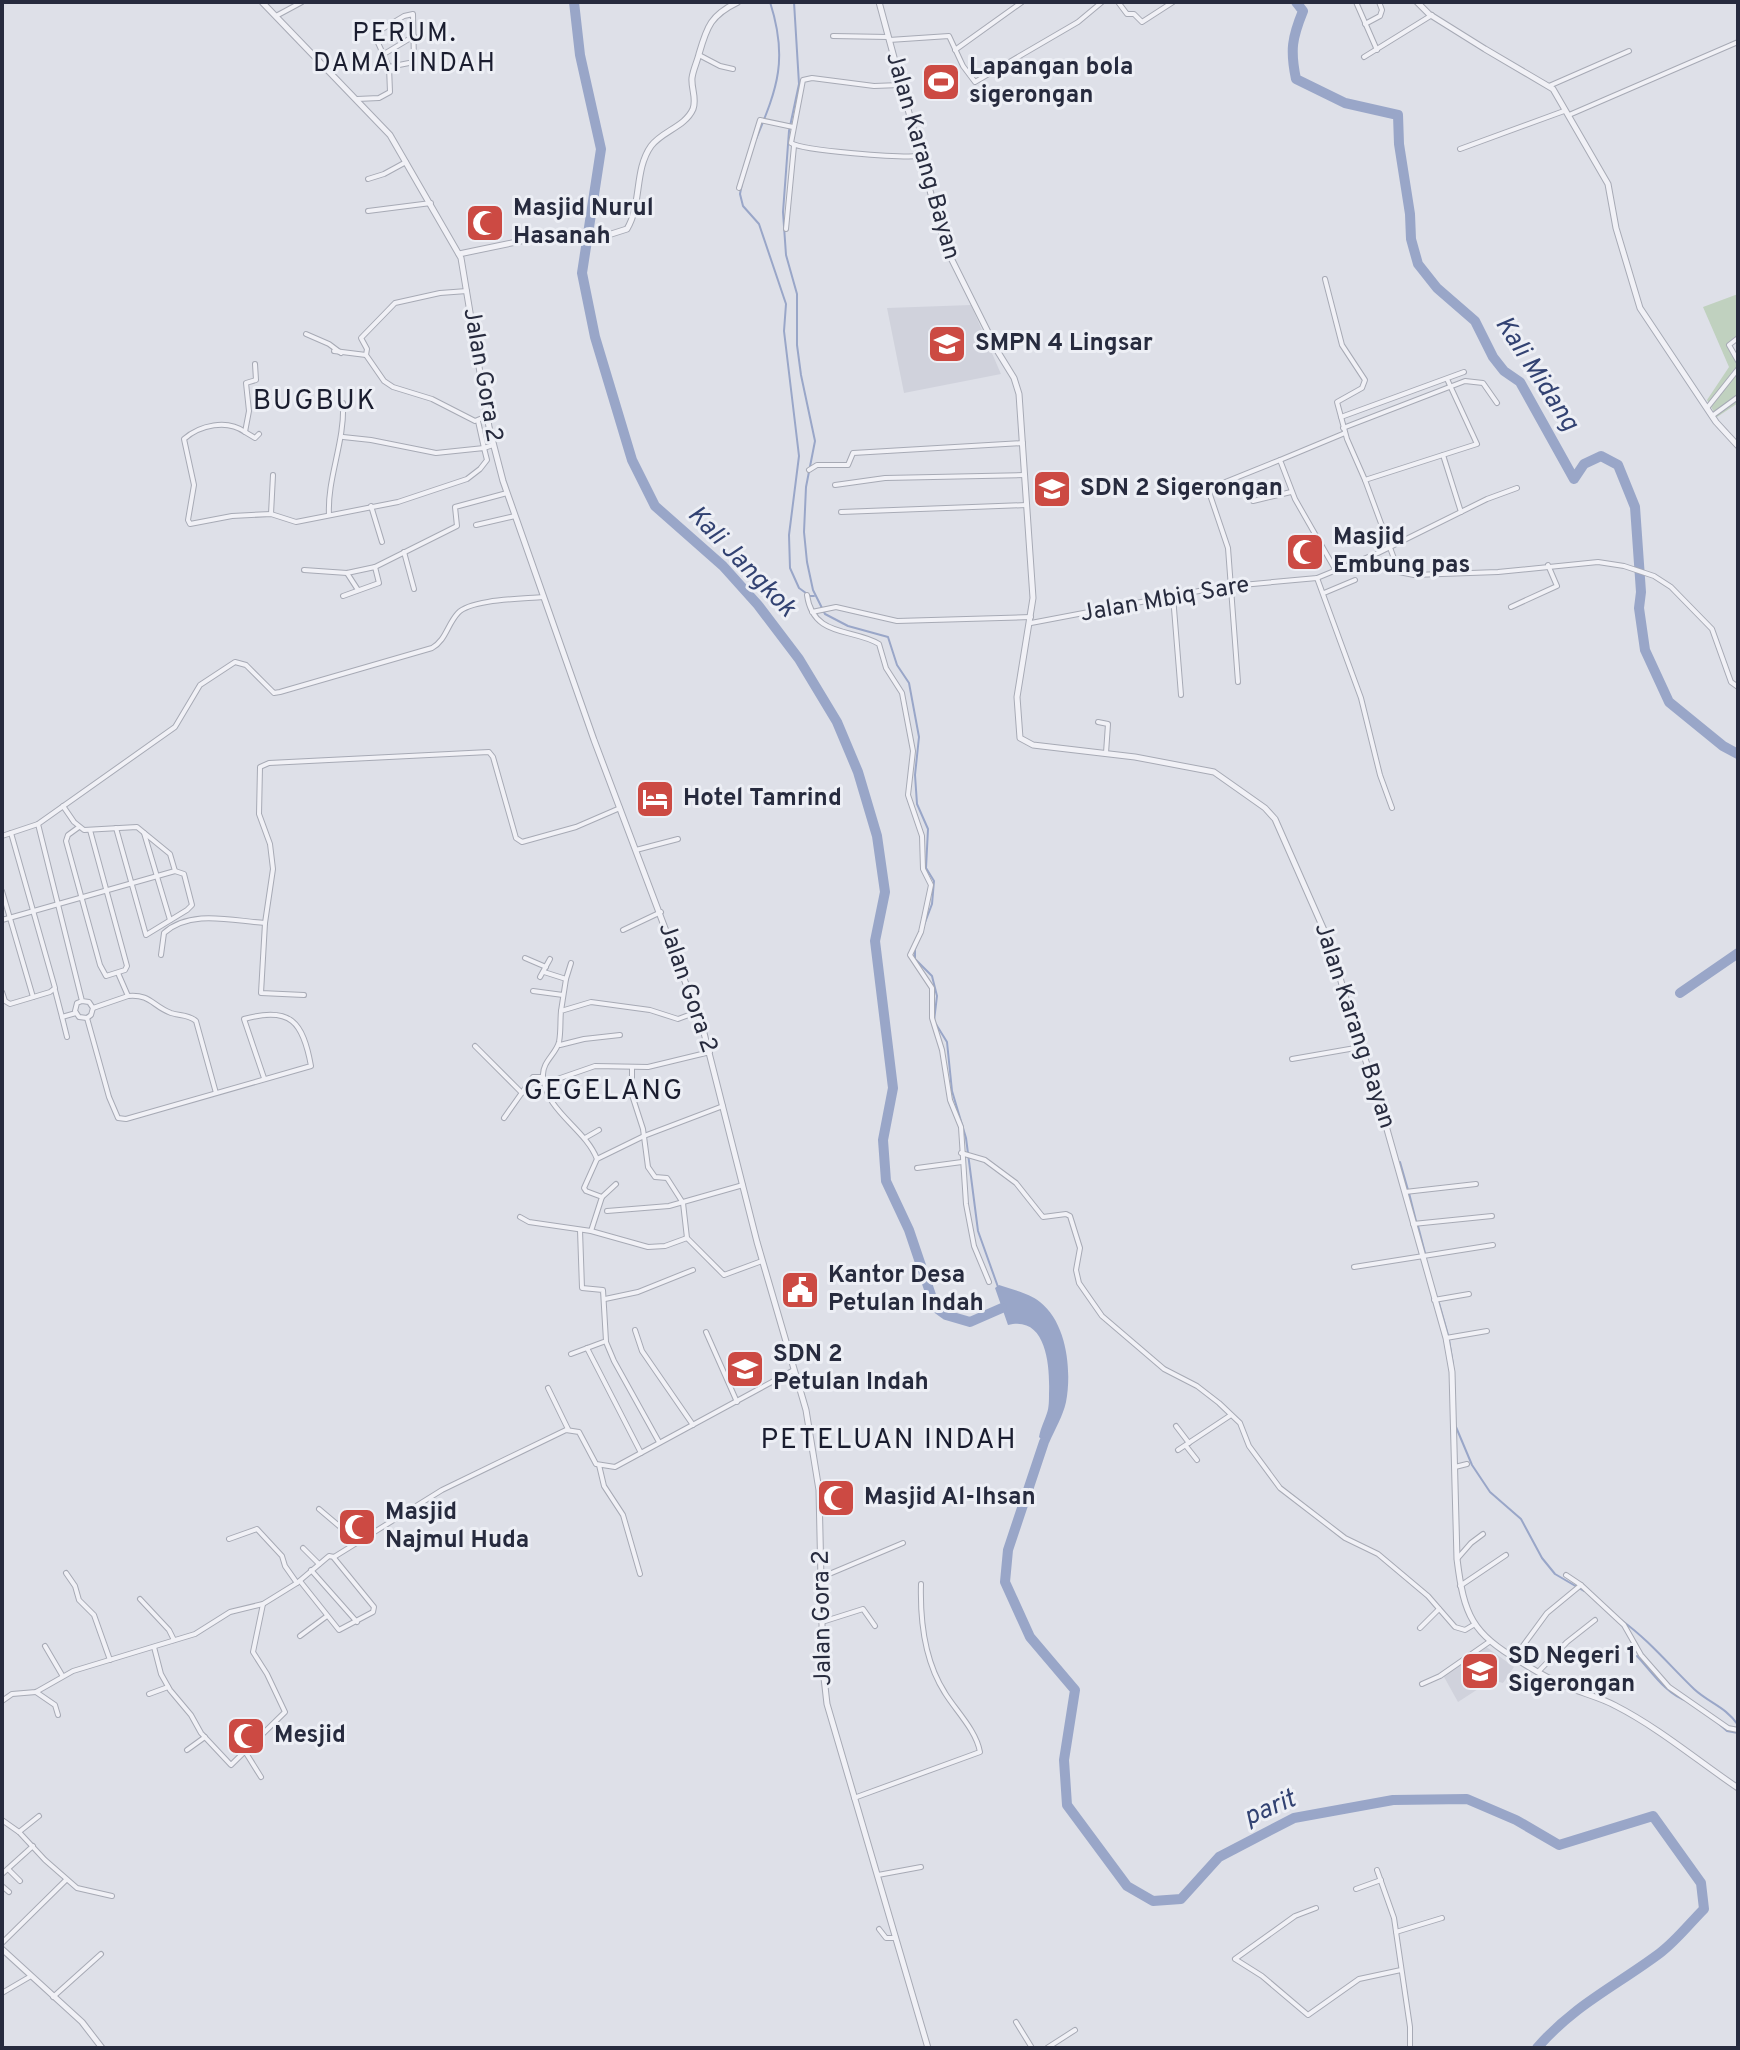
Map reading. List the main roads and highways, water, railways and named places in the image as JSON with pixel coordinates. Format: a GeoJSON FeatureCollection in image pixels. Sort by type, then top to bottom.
{"type":"FeatureCollection","features":[{"type":"Feature","properties":{"kind":"water"},"geometry":{"type":"Polygon","coordinates":[[[999,1285],[1040,1302],[1049,1311],[1062,1335],[1068,1362],[1068,1390],[1063,1412],[1049,1443],[1039,1437],[1049,1401],[1044,1346],[1031,1328],[1021,1324],[1008,1325],[995,1288],[999,1285]]]}},
{"type":"Feature","properties":{"kind":"waterway","name":"Kali Jangkok"},"geometry":{"type":"LineString","coordinates":[[574,2],[580,55],[601,149],[582,273],[595,337],[632,460],[655,506],[723,566],[758,605],[799,659],[837,722],[858,772],[877,836],[885,892],[875,941],[893,1088],[883,1140],[886,1181],[909,1230],[935,1307],[946,1315],[970,1322],[1002,1308]]}},
{"type":"Feature","properties":{"kind":"waterway"},"geometry":{"type":"LineString","coordinates":[[756,139],[778,72],[778,40],[770,2]]}},
{"type":"Feature","properties":{"kind":"waterway"},"geometry":{"type":"LineString","coordinates":[[794,2],[799,84],[789,131],[783,212],[786,255],[797,294],[797,345],[801,375],[815,441],[806,487],[804,532],[807,562],[813,590],[825,614],[848,626],[888,637],[897,665],[909,683],[919,737],[915,775],[917,804],[928,829],[926,868],[934,881],[932,904],[915,949],[915,959],[932,976],[937,996],[934,1021],[947,1042],[952,1091],[966,1138],[978,1231],[998,1287]]}},
{"type":"Feature","properties":{"kind":"waterway","name":"Kali Midang"},"geometry":{"type":"LineString","coordinates":[[1296,2],[1303,11],[1293,44],[1296,79],[1345,103],[1398,115],[1411,239],[1418,264],[1437,288],[1475,321],[1493,357],[1504,371],[1520,382],[1574,479],[1584,464],[1601,456],[1618,465],[1635,507],[1641,592],[1639,608],[1645,650],[1669,702],[1723,746],[1738,754]]}},
{"type":"Feature","properties":{"kind":"waterway"},"geometry":{"type":"LineString","coordinates":[[742,183],[740,194],[743,206],[759,224],[786,304],[784,331],[799,456],[789,535],[790,568],[799,588],[814,596]]}},
{"type":"Feature","properties":{"kind":"waterway","name":"Kali Midang"},"geometry":{"type":"LineString","coordinates":[[1680,993],[1738,953]]}},
{"type":"Feature","properties":{"kind":"waterway"},"geometry":{"type":"LineString","coordinates":[[1400,1162],[1408,1190]]}},
{"type":"Feature","properties":{"kind":"waterway"},"geometry":{"type":"LineString","coordinates":[[1409,1193],[1416,1221]]}},
{"type":"Feature","properties":{"kind":"waterway"},"geometry":{"type":"LineString","coordinates":[[1418,1226],[1425,1253]]}},
{"type":"Feature","properties":{"kind":"waterway"},"geometry":{"type":"LineString","coordinates":[[1439,1303],[1448,1335]]}},
{"type":"Feature","properties":{"kind":"waterway"},"geometry":{"type":"LineString","coordinates":[[1449,1340],[1453,1365]]}},
{"type":"Feature","properties":{"kind":"waterway"},"geometry":{"type":"LineString","coordinates":[[1456,1427],[1472,1465],[1490,1492],[1521,1519],[1542,1558],[1555,1574],[1584,1591]]}},
{"type":"Feature","properties":{"kind":"waterway","name":"parit"},"geometry":{"type":"LineString","coordinates":[[1044,1442],[1008,1550],[1005,1582],[1030,1637],[1075,1690],[1064,1760],[1067,1805],[1127,1886],[1153,1901],[1181,1899],[1219,1857],[1294,1818],[1393,1800],[1467,1799],[1516,1820],[1559,1845],[1653,1816],[1701,1883],[1704,1909],[1666,1948],[1581,2008],[1537,2048]]}},
{"type":"Feature","properties":{"kind":"waterway"},"geometry":{"type":"LineString","coordinates":[[1621,1620],[1694,1689],[1738,1725]]}},
{"type":"Feature","properties":{"kind":"waterway"},"geometry":{"type":"LineString","coordinates":[[1637,1656],[1666,1688],[1687,1701]]}},
{"type":"Feature","properties":{"kind":"waterway"},"geometry":{"type":"LineString","coordinates":[[1718,1723],[1727,1731],[1738,1733]]}},
{"type":"Feature","properties":{"kind":"place","name":"Lapangan bola sigerongan"},"geometry":{"type":"Point","coordinates":[941,82]}},
{"type":"Feature","properties":{"kind":"place","name":"Masjid Nurul Hasanah"},"geometry":{"type":"Point","coordinates":[485,223]}},
{"type":"Feature","properties":{"kind":"place","name":"SMPN 4 Lingsar"},"geometry":{"type":"Point","coordinates":[947,344]}},
{"type":"Feature","properties":{"kind":"place","name":"SDN 2 Sigerongan"},"geometry":{"type":"Point","coordinates":[1052,489]}},
{"type":"Feature","properties":{"kind":"place","name":"Masjid Embung pas"},"geometry":{"type":"Point","coordinates":[1305,552]}},
{"type":"Feature","properties":{"kind":"place","name":"Hotel Tamrind"},"geometry":{"type":"Point","coordinates":[655,799]}},
{"type":"Feature","properties":{"kind":"place","name":"Kantor Desa Petulan Indah"},"geometry":{"type":"Point","coordinates":[800,1290]}},
{"type":"Feature","properties":{"kind":"place","name":"SDN 2 Petulan Indah"},"geometry":{"type":"Point","coordinates":[745,1369]}},
{"type":"Feature","properties":{"kind":"place","name":"Masjid Al-Ihsan"},"geometry":{"type":"Point","coordinates":[836,1498]}},
{"type":"Feature","properties":{"kind":"place","name":"Masjid Najmul Huda"},"geometry":{"type":"Point","coordinates":[357,1527]}},
{"type":"Feature","properties":{"kind":"place","name":"SD Negeri 1 Sigerongan"},"geometry":{"type":"Point","coordinates":[1480,1671]}},
{"type":"Feature","properties":{"kind":"place","name":"Mesjid"},"geometry":{"type":"Point","coordinates":[246,1736]}},
{"type":"Feature","properties":{"kind":"district","name":"PERUM. DAMAI INDAH"},"geometry":{"type":"Point","coordinates":[405,49]}},
{"type":"Feature","properties":{"kind":"district","name":"BUGBUK"},"geometry":{"type":"Point","coordinates":[315,402]}},
{"type":"Feature","properties":{"kind":"district","name":"GEGELANG"},"geometry":{"type":"Point","coordinates":[604,1092]}},
{"type":"Feature","properties":{"kind":"district","name":"PETELUAN INDAH"},"geometry":{"type":"Point","coordinates":[889,1441]}}]}
